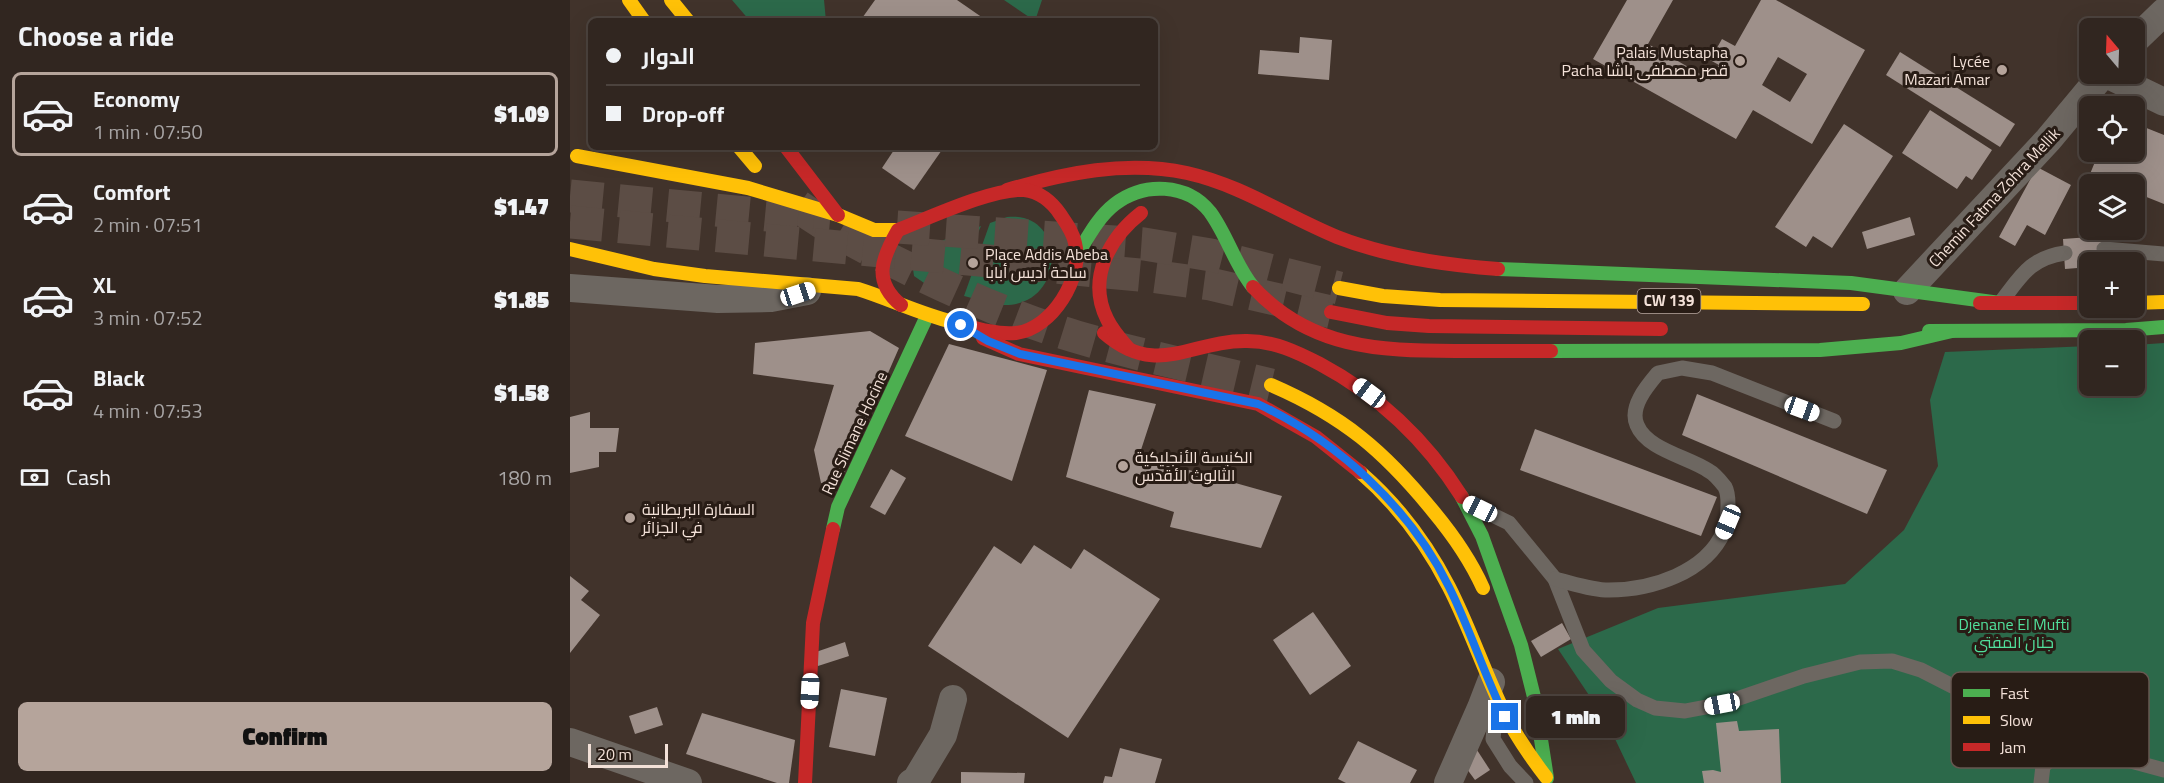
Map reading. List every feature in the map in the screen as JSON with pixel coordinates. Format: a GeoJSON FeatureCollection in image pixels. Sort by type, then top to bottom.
{"type":"FeatureCollection","features":[{"type":"Feature","properties":{"kind":"main road"},"geometry":{"type":"LineString","coordinates":[[629,0],[642,18]]}},
{"type":"Feature","properties":{"kind":"main road"},"geometry":{"type":"LineString","coordinates":[[671,0],[686,18]]}},
{"type":"Feature","properties":{"kind":"main road"},"geometry":{"type":"LineString","coordinates":[[742,150],[755,166]]}},
{"type":"Feature","properties":{"kind":"main road"},"geometry":{"type":"LineString","coordinates":[[788,150],[838,215]]}},
{"type":"Feature","properties":{"kind":"main road"},"geometry":{"type":"LineString","coordinates":[[577,156],[748,188],[838,215],[874,230],[898,230],[1039,179],[1079,171],[1143,166],[1200,175],[1234,187],[1323,231],[1355,243],[1428,261],[1465,267],[1830,282],[1875,286],[1898,300],[2079,303]]}},
{"type":"Feature","properties":{"kind":"main road"},"geometry":{"type":"LineString","coordinates":[[570,249],[664,271],[858,289],[927,316],[961,325],[1015,333],[1030,329],[1055,310],[1075,274],[1077,255],[1097,221],[1107,211],[1122,198],[1142,190],[1163,188],[1180,190],[1195,196],[1209,210],[1247,277],[1262,298],[1297,322],[1350,344],[1409,351],[1820,351],[1901,343],[1952,331]]}},
{"type":"Feature","properties":{"kind":"main road"},"geometry":{"type":"LineString","coordinates":[[1007,190],[1027,190],[1043,196],[1055,206],[1072,233],[1083,284]]}},
{"type":"Feature","properties":{"kind":"main road"},"geometry":{"type":"LineString","coordinates":[[1178,205],[1192,209],[1208,219],[1222,233]]}},
{"type":"Feature","properties":{"kind":"main road"},"geometry":{"type":"LineString","coordinates":[[1130,349],[1109,325],[1100,299],[1099,284],[1104,260],[1113,238],[1129,221],[1146,210],[1154,208]]}},
{"type":"Feature","properties":{"kind":"main road"},"geometry":{"type":"LineString","coordinates":[[898,230],[885,253],[881,273],[882,281],[890,296],[901,305]]}},
{"type":"Feature","properties":{"kind":"main road"},"geometry":{"type":"LineString","coordinates":[[581,238],[605,258]]}},
{"type":"Feature","properties":{"kind":"main road","name":"CW 139"},"geometry":{"type":"LineString","coordinates":[[1339,288],[1383,296],[1440,300],[1643,301],[1776,305],[1898,300]]}},
{"type":"Feature","properties":{"kind":"main road"},"geometry":{"type":"LineString","coordinates":[[2145,303],[2164,302]]}},
{"type":"Feature","properties":{"kind":"main road"},"geometry":{"type":"LineString","coordinates":[[1088,304],[1106,336],[1130,349],[1166,356],[1215,344],[1248,341],[1281,346],[1358,385],[1397,415],[1422,442],[1465,502],[1483,537],[1516,628],[1537,711],[1548,781]]}},
{"type":"Feature","properties":{"kind":"main road","name":"CW 139"},"geometry":{"type":"LineString","coordinates":[[1331,312],[1387,323],[1429,326],[1679,329]]}},
{"type":"Feature","properties":{"kind":"main road","name":"Rue Slimane Hocine"},"geometry":{"type":"LineString","coordinates":[[806,783],[813,623],[838,507],[927,316]]}},
{"type":"Feature","properties":{"kind":"main road"},"geometry":{"type":"LineString","coordinates":[[961,325],[988,341],[1020,354],[1258,404],[1285,416],[1334,449],[1371,483],[1412,527],[1431,554],[1501,688],[1533,742],[1548,781]]}},
{"type":"Feature","properties":{"kind":"main road"},"geometry":{"type":"LineString","coordinates":[[1880,331],[2126,330],[2164,327]]}},
{"type":"Feature","properties":{"kind":"main road"},"geometry":{"type":"LineString","coordinates":[[1271,385],[1324,409],[1380,451],[1412,484],[1466,554],[1490,605]]}},
{"type":"Feature","properties":{"kind":"main road"},"geometry":{"type":"LineString","coordinates":[[1501,688],[1513,732],[1548,781]]}},
{"type":"Feature","properties":{"kind":"street"},"geometry":{"type":"LineString","coordinates":[[2145,30],[2164,12]]}},
{"type":"Feature","properties":{"kind":"street","name":"Chemin Fatma Zohra Mellik"},"geometry":{"type":"LineString","coordinates":[[1898,300],[2048,140],[2096,84]]}},
{"type":"Feature","properties":{"kind":"street"},"geometry":{"type":"LineString","coordinates":[[2125,84],[2164,102]]}},
{"type":"Feature","properties":{"kind":"street"},"geometry":{"type":"LineString","coordinates":[[570,288],[743,299],[798,294],[820,286]]}},
{"type":"Feature","properties":{"kind":"street"},"geometry":{"type":"LineString","coordinates":[[1448,783],[1481,708],[1501,688]]}},
{"type":"Feature","properties":{"kind":"street"},"geometry":{"type":"LineString","coordinates":[[911,783],[916,780],[943,735],[953,699]]}},
{"type":"Feature","properties":{"kind":"street"},"geometry":{"type":"LineString","coordinates":[[570,742],[688,783]]}},
{"type":"Feature","properties":{"kind":"lane"},"geometry":{"type":"LineString","coordinates":[[2104,249],[2164,254]]}},
{"type":"Feature","properties":{"kind":"lane"},"geometry":{"type":"LineString","coordinates":[[2000,303],[2022,275],[2037,261],[2050,255],[2065,253]]}},
{"type":"Feature","properties":{"kind":"lane"},"geometry":{"type":"LineString","coordinates":[[1555,579],[1607,590],[1637,587],[1667,580],[1685,572],[1707,557],[1719,543],[1728,522],[1726,490],[1710,471],[1649,441],[1636,425],[1636,408],[1644,390],[1658,373],[1682,368],[1712,373],[1834,421]]}},
{"type":"Feature","properties":{"kind":"lane"},"geometry":{"type":"LineString","coordinates":[[1465,502],[1509,523],[1555,579],[1583,650],[1611,681],[1637,700],[1655,708],[1685,711],[1722,704],[1804,676],[1860,663],[1892,661],[1922,670],[1951,685]]}},
{"type":"Feature","properties":{"kind":"lane"},"geometry":{"type":"LineString","coordinates":[[1501,688],[1493,739],[1510,766],[1526,783]]}},
{"type":"Feature","properties":{"kind":"lane"},"geometry":{"type":"LineString","coordinates":[[2149,766],[2164,770]]}},
{"type":"Feature","properties":{"kind":"lane"},"geometry":{"type":"LineString","coordinates":[[2041,783],[2043,768]]}},
{"type":"Feature","properties":{"kind":"green space"},"geometry":{"type":"Polygon","coordinates":[[[732,0],[824,0],[826,18],[747,18],[732,0]]]}},
{"type":"Feature","properties":{"kind":"green space"},"geometry":{"type":"Polygon","coordinates":[[[1004,0],[1042,0],[1036,18],[1031,18],[1004,0]]]}},
{"type":"Feature","properties":{"kind":"green space"},"geometry":{"type":"Polygon","coordinates":[[[1007,217],[1027,219],[1041,228],[1049,242],[1052,258],[1049,275],[1040,290],[1025,301],[1000,305],[964,296],[990,223],[1007,217]]]}},
{"type":"Feature","properties":{"kind":"green space"},"geometry":{"type":"Polygon","coordinates":[[[981,226],[953,292],[927,285],[914,276],[912,262],[917,250],[981,226]]]}},
{"type":"Feature","properties":{"kind":"green space","name":"Djenane El Mufti جنان المفتي"},"geometry":{"type":"Polygon","coordinates":[[[2164,343],[2164,783],[1636,783],[1607,722],[1558,649],[1658,608],[1845,584],[1904,530],[1938,466],[1930,400],[1945,352],[2079,346],[2079,396],[2145,396],[2145,344],[2164,343]]]}},
{"type":"Feature","properties":{"kind":"building"},"geometry":{"type":"Polygon","coordinates":[[[875,0],[957,0],[983,18],[862,18],[875,0]]]}},
{"type":"Feature","properties":{"kind":"building"},"geometry":{"type":"Polygon","coordinates":[[[1627,0],[1673,0],[1648,44],[1711,80],[1719,65],[1710,60],[1722,39],[1735,46],[1761,0],[1776,0],[1865,50],[1812,144],[1753,110],[1736,139],[1593,59],[1627,0]],[[1778,57],[1762,85],[1790,102],[1807,74],[1778,57]]]}},
{"type":"Feature","properties":{"kind":"building"},"geometry":{"type":"Polygon","coordinates":[[[1300,37],[1332,40],[1329,80],[1258,74],[1260,50],[1299,53],[1300,37]]]}},
{"type":"Feature","properties":{"kind":"building"},"geometry":{"type":"Polygon","coordinates":[[[1900,52],[2015,124],[2000,147],[1886,75],[1900,52]]]}},
{"type":"Feature","properties":{"kind":"building"},"geometry":{"type":"Polygon","coordinates":[[[1930,110],[1992,150],[1972,180],[1966,176],[1957,189],[1902,153],[1930,110]]]}},
{"type":"Feature","properties":{"kind":"building"},"geometry":{"type":"Polygon","coordinates":[[[1844,124],[1893,156],[1832,248],[1813,236],[1806,247],[1775,227],[1844,124]]]}},
{"type":"Feature","properties":{"kind":"building"},"geometry":{"type":"Polygon","coordinates":[[[2145,127],[2164,135],[2164,204],[2145,196],[2145,174],[2090,174],[2095,162],[2145,162],[2145,127]]]}},
{"type":"Feature","properties":{"kind":"building"},"geometry":{"type":"Polygon","coordinates":[[[894,150],[942,150],[914,190],[882,168],[894,150]]]}},
{"type":"Feature","properties":{"kind":"building"},"geometry":{"type":"Polygon","coordinates":[[[2037,167],[2071,185],[2045,235],[2027,225],[2015,246],[1999,237],[2037,167]]]}},
{"type":"Feature","properties":{"kind":"building"},"geometry":{"type":"Polygon","coordinates":[[[1910,217],[1915,235],[1867,249],[1862,232],[1910,217]]]}},
{"type":"Feature","properties":{"kind":"building"},"geometry":{"type":"Polygon","coordinates":[[[2063,239],[2103,240],[2104,252],[2079,252],[2079,268],[2065,269],[2063,239]]]}},
{"type":"Feature","properties":{"kind":"building"},"geometry":{"type":"Polygon","coordinates":[[[870,331],[899,348],[839,485],[821,483],[814,450],[834,385],[753,374],[755,343],[870,331]]]}},
{"type":"Feature","properties":{"kind":"building"},"geometry":{"type":"Polygon","coordinates":[[[949,344],[1047,370],[1012,481],[905,436],[949,344]]]}},
{"type":"Feature","properties":{"kind":"building","name":"الكنيسة الأنجليكية الثالوث الأقدس"},"geometry":{"type":"Polygon","coordinates":[[[1089,390],[1156,404],[1139,456],[1282,496],[1261,548],[1170,527],[1174,512],[1066,477],[1089,390]]]}},
{"type":"Feature","properties":{"kind":"building"},"geometry":{"type":"Polygon","coordinates":[[[1697,394],[1887,470],[1867,514],[1682,435],[1697,394]]]}},
{"type":"Feature","properties":{"kind":"building"},"geometry":{"type":"Polygon","coordinates":[[[590,412],[590,428],[619,428],[616,452],[599,452],[599,467],[570,473],[570,417],[590,412]]]}},
{"type":"Feature","properties":{"kind":"building"},"geometry":{"type":"Polygon","coordinates":[[[1535,429],[1717,497],[1701,536],[1520,470],[1535,429]]]}},
{"type":"Feature","properties":{"kind":"building"},"geometry":{"type":"Polygon","coordinates":[[[891,469],[906,478],[885,515],[870,507],[891,469]]]}},
{"type":"Feature","properties":{"kind":"building"},"geometry":{"type":"Polygon","coordinates":[[[1034,545],[1071,569],[1084,549],[1160,599],[1068,738],[928,646],[994,546],[1021,564],[1034,545]]]}},
{"type":"Feature","properties":{"kind":"building"},"geometry":{"type":"Polygon","coordinates":[[[570,576],[589,591],[581,600],[600,615],[570,653],[570,576]]]}},
{"type":"Feature","properties":{"kind":"building"},"geometry":{"type":"Polygon","coordinates":[[[1313,612],[1351,666],[1310,695],[1273,640],[1313,612]]]}},
{"type":"Feature","properties":{"kind":"building"},"geometry":{"type":"Polygon","coordinates":[[[1562,623],[1571,639],[1541,657],[1531,641],[1562,623]]]}},
{"type":"Feature","properties":{"kind":"building"},"geometry":{"type":"Polygon","coordinates":[[[845,642],[849,656],[818,666],[813,653],[845,642]]]}},
{"type":"Feature","properties":{"kind":"building"},"geometry":{"type":"Polygon","coordinates":[[[841,689],[887,698],[875,756],[829,747],[841,689]]]}},
{"type":"Feature","properties":{"kind":"building"},"geometry":{"type":"Polygon","coordinates":[[[657,707],[663,725],[635,734],[629,716],[657,707]]]}},
{"type":"Feature","properties":{"kind":"building"},"geometry":{"type":"Polygon","coordinates":[[[702,713],[795,740],[789,783],[777,783],[686,754],[702,713]]]}},
{"type":"Feature","properties":{"kind":"building"},"geometry":{"type":"Polygon","coordinates":[[[1737,721],[1739,731],[1779,729],[1781,783],[1704,783],[1702,771],[1721,772],[1716,723],[1737,721]]]}},
{"type":"Feature","properties":{"kind":"building"},"geometry":{"type":"Polygon","coordinates":[[[1358,741],[1417,770],[1410,783],[1346,783],[1338,779],[1358,741]]]}},
{"type":"Feature","properties":{"kind":"building"},"geometry":{"type":"Polygon","coordinates":[[[1120,748],[1162,759],[1155,783],[1103,783],[1105,776],[1112,777],[1120,748]]]}},
{"type":"Feature","properties":{"kind":"building"},"geometry":{"type":"Polygon","coordinates":[[[1477,750],[1490,770],[1475,780],[1461,761],[1477,750]]]}},
{"type":"Feature","properties":{"kind":"building"},"geometry":{"type":"Polygon","coordinates":[[[961,772],[1025,773],[1024,783],[961,783],[961,772]]]}},
{"type":"Feature","properties":{"kind":"tunnel"},"geometry":{"type":"LineString","coordinates":[[570,196],[830,221]]}},
{"type":"Feature","properties":{"kind":"tunnel"},"geometry":{"type":"LineString","coordinates":[[798,206],[837,232],[877,253],[947,287],[1011,314],[1101,344],[1271,385]]}},
{"type":"Feature","properties":{"kind":"tunnel"},"geometry":{"type":"LineString","coordinates":[[570,222],[1150,276],[1210,284],[1331,312]]}},
{"type":"Feature","properties":{"kind":"tunnel"},"geometry":{"type":"LineString","coordinates":[[897,227],[1144,244],[1211,255],[1339,288]]}},
{"type":"Feature","properties":{"kind":"traffic: fast"},"geometry":{"type":"LineString","coordinates":[[1077,255],[1098,221],[1115,204],[1126,197],[1152,189],[1177,191],[1190,195],[1210,212],[1253,287]]}},
{"type":"Feature","properties":{"kind":"traffic: fast"},"geometry":{"type":"LineString","coordinates":[[1498,269],[1851,283],[2000,303]]}},
{"type":"Feature","properties":{"kind":"traffic: fast"},"geometry":{"type":"LineString","coordinates":[[833,529],[838,507],[927,316]]}},
{"type":"Feature","properties":{"kind":"traffic: fast"},"geometry":{"type":"LineString","coordinates":[[1929,331],[2126,330],[2164,327]]}},
{"type":"Feature","properties":{"kind":"traffic: fast"},"geometry":{"type":"LineString","coordinates":[[1551,351],[1820,350],[1901,343],[1952,331]]}},
{"type":"Feature","properties":{"kind":"traffic: fast"},"geometry":{"type":"LineString","coordinates":[[1462,497],[1482,536],[1521,645],[1535,701],[1547,778]]}},
{"type":"Feature","properties":{"kind":"traffic: slow"},"geometry":{"type":"LineString","coordinates":[[629,0],[642,18]]}},
{"type":"Feature","properties":{"kind":"traffic: slow"},"geometry":{"type":"LineString","coordinates":[[671,0],[686,18]]}},
{"type":"Feature","properties":{"kind":"traffic: slow"},"geometry":{"type":"LineString","coordinates":[[742,150],[755,166]]}},
{"type":"Feature","properties":{"kind":"traffic: slow"},"geometry":{"type":"LineString","coordinates":[[577,156],[748,188],[838,215],[874,230],[898,230]]}},
{"type":"Feature","properties":{"kind":"traffic: slow"},"geometry":{"type":"LineString","coordinates":[[570,249],[654,269],[705,276],[858,289],[953,322]]}},
{"type":"Feature","properties":{"kind":"traffic: slow"},"geometry":{"type":"LineString","coordinates":[[1339,288],[1383,296],[1440,300],[1863,304]]}},
{"type":"Feature","properties":{"kind":"traffic: slow"},"geometry":{"type":"LineString","coordinates":[[2145,303],[2164,302]]}},
{"type":"Feature","properties":{"kind":"traffic: slow"},"geometry":{"type":"LineString","coordinates":[[1271,385],[1320,409],[1341,423],[1361,437],[1397,470],[1447,529],[1467,557],[1483,588]]}},
{"type":"Feature","properties":{"kind":"traffic: slow"},"geometry":{"type":"LineString","coordinates":[[1360,472],[1399,511],[1431,555],[1456,602],[1507,717],[1522,744],[1546,777]]}},
{"type":"Feature","properties":{"kind":"traffic: jam"},"geometry":{"type":"LineString","coordinates":[[788,150],[838,215]]}},
{"type":"Feature","properties":{"kind":"traffic: jam"},"geometry":{"type":"LineString","coordinates":[[1007,190],[1051,178],[1096,170],[1164,169],[1207,178],[1226,185],[1318,229],[1376,250],[1437,262],[1498,269]]}},
{"type":"Feature","properties":{"kind":"traffic: jam"},"geometry":{"type":"LineString","coordinates":[[901,305],[892,296],[883,278],[884,260],[898,230],[996,194],[1024,190],[1035,192],[1045,198],[1053,205],[1071,231],[1077,256],[1070,285],[1053,312],[1042,322],[1016,333],[992,332],[953,322]]}},
{"type":"Feature","properties":{"kind":"traffic: jam"},"geometry":{"type":"LineString","coordinates":[[1129,349],[1107,319],[1101,304],[1099,289],[1104,260],[1111,247],[1119,234],[1141,213]]}},
{"type":"Feature","properties":{"kind":"traffic: jam"},"geometry":{"type":"LineString","coordinates":[[1253,287],[1275,307],[1298,323],[1346,342],[1399,350],[1551,351]]}},
{"type":"Feature","properties":{"kind":"traffic: jam"},"geometry":{"type":"LineString","coordinates":[[1980,303],[2079,303]]}},
{"type":"Feature","properties":{"kind":"traffic: jam"},"geometry":{"type":"LineString","coordinates":[[1331,312],[1387,323],[1429,326],[1661,329]]}},
{"type":"Feature","properties":{"kind":"traffic: jam"},"geometry":{"type":"LineString","coordinates":[[1104,333],[1123,347],[1141,354],[1174,354],[1227,342],[1257,341],[1303,355],[1362,390],[1400,421],[1433,457],[1462,497]]}},
{"type":"Feature","properties":{"kind":"traffic: jam"},"geometry":{"type":"LineString","coordinates":[[983,338],[1019,354],[1258,404],[1316,437],[1360,472]]}},
{"type":"Feature","properties":{"kind":"traffic: jam"},"geometry":{"type":"LineString","coordinates":[[805,783],[813,623],[833,529]]}},
{"type":"Feature","properties":{"kind":"place","name":"Palais Mustapha Pacha قصر مصطفى باشا"},"geometry":{"type":"Point","coordinates":[1740,61]}},
{"type":"Feature","properties":{"kind":"place","name":"Lycée Mazari Amar"},"geometry":{"type":"Point","coordinates":[2002,70]}},
{"type":"Feature","properties":{"kind":"place","name":"Place Addis Abeba ساحة أديس أبابا"},"geometry":{"type":"Point","coordinates":[973,263]}},
{"type":"Feature","properties":{"kind":"place","name":"الكنيسة الأنجليكية الثالوث الأقدس"},"geometry":{"type":"Point","coordinates":[1123,466]}},
{"type":"Feature","properties":{"kind":"place","name":"السفارة البريطانية في الجزائر"},"geometry":{"type":"Point","coordinates":[630,518]}},
{"type":"Feature","properties":{"kind":"route"},"geometry":{"type":"LineString","coordinates":[[961,325],[988,341],[1020,354],[1258,404],[1285,416],[1334,449],[1405,519],[1431,554],[1449,587],[1505,717]]}}]}
